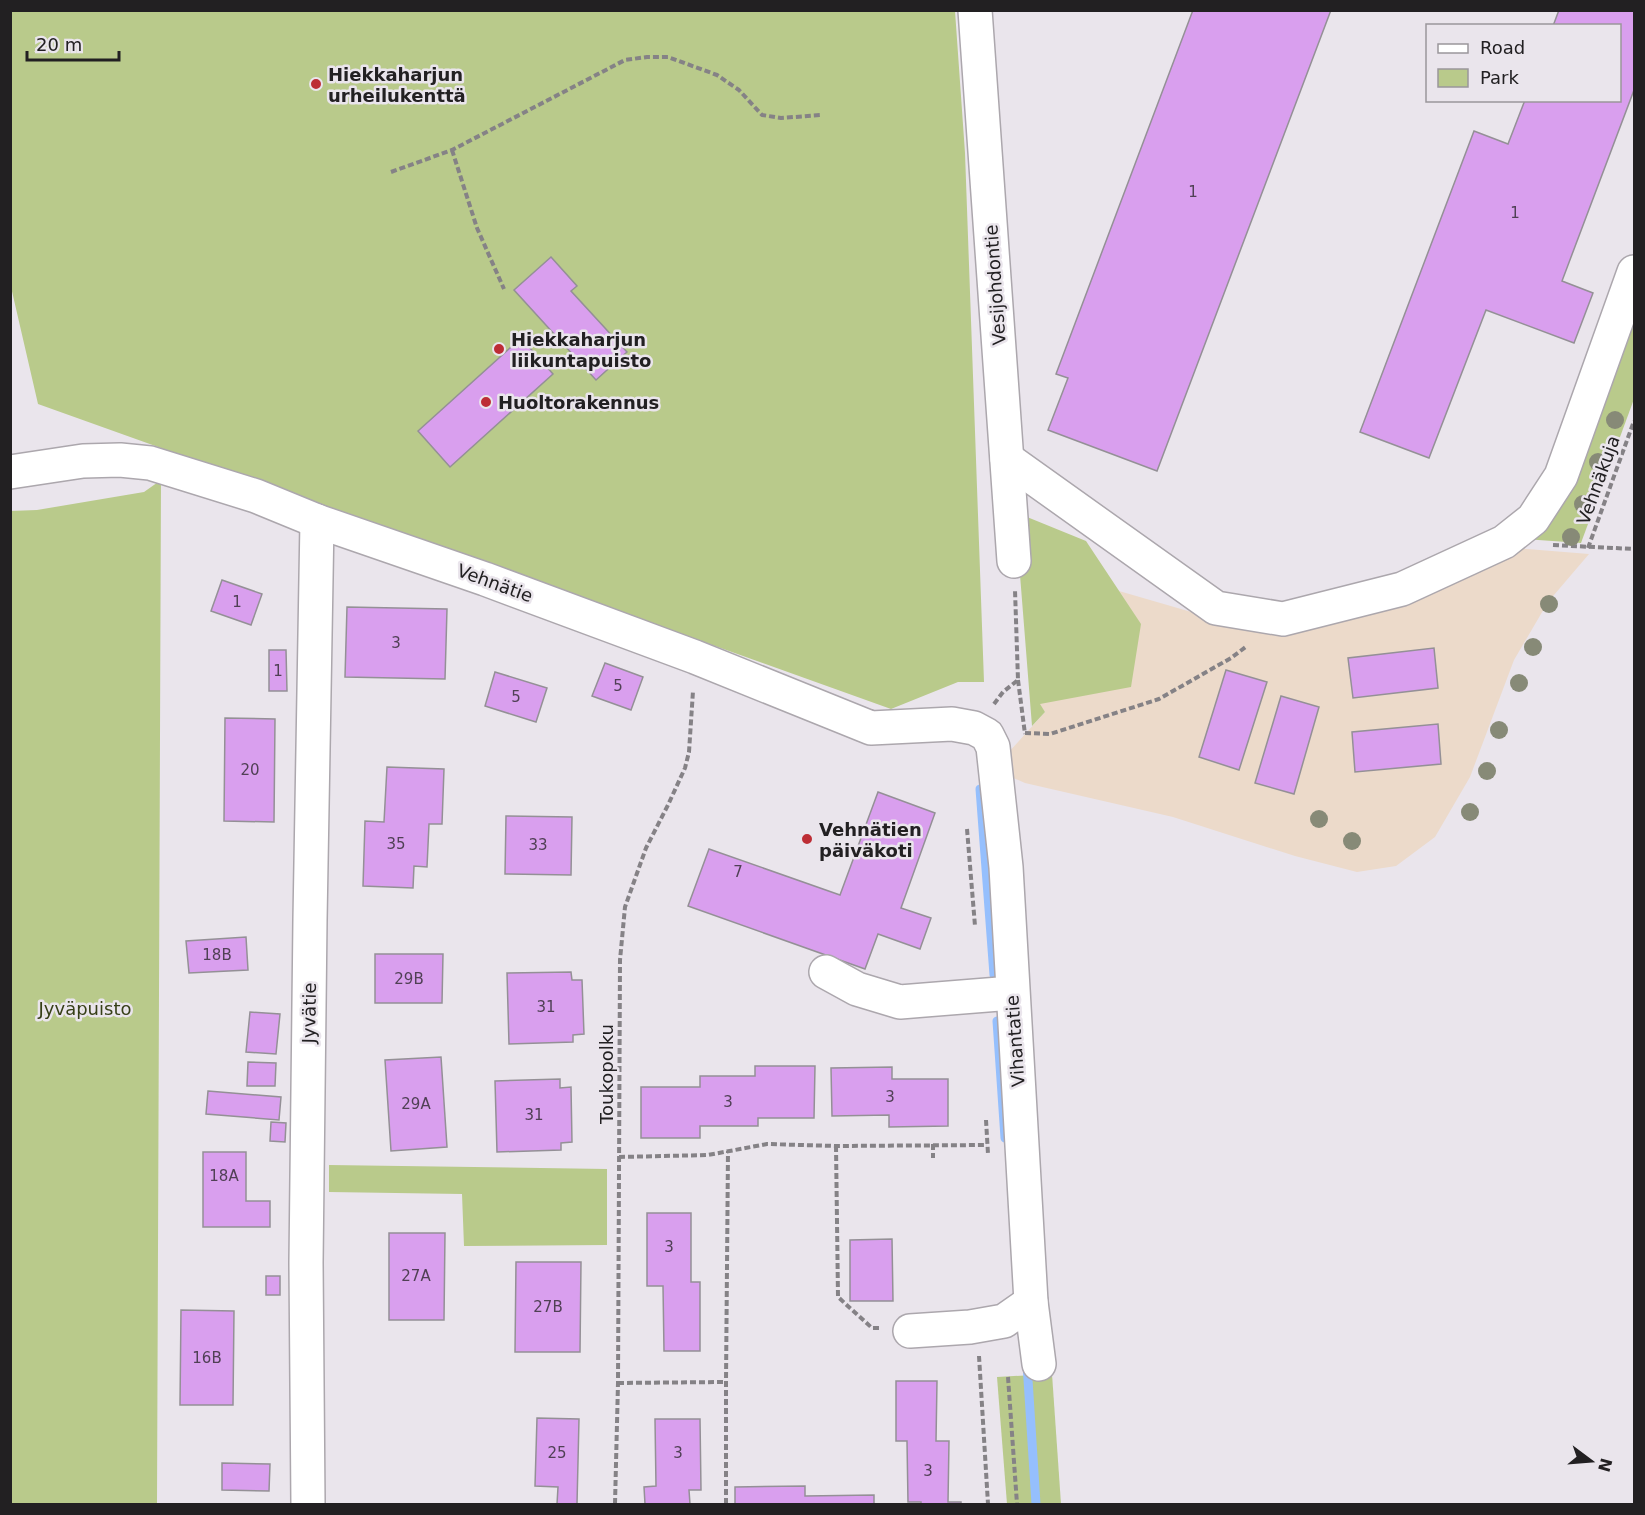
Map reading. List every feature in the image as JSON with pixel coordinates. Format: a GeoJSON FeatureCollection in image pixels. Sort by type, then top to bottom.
{"type":"FeatureCollection","features":[{"type":"Feature","properties":{"kind":"street","name":"Vesijohdontie"},"geometry":{"type":"LineString","coordinates":[[975,10],[1014,561]]}},
{"type":"Feature","properties":{"kind":"street"},"geometry":{"type":"LineString","coordinates":[[1007,459],[1216,608],[1282,619],[1402,589],[1504,542],[1533,519],[1561,476],[1635,272]]}},
{"type":"Feature","properties":{"kind":"street","name":"Vehnätie"},"geometry":{"type":"LineString","coordinates":[[10,472],[83,461],[120,460],[150,464],[256,496],[317,521],[485,579],[696,657],[871,728],[952,724],[974,728]]}},
{"type":"Feature","properties":{"kind":"street","name":"Jyvätie"},"geometry":{"type":"LineString","coordinates":[[308,1504],[306,1239],[317,521]]}},
{"type":"Feature","properties":{"kind":"street","name":"Vihantatie"},"geometry":{"type":"LineString","coordinates":[[974,728],[987,735],[993,747],[1005,867],[1031,1302],[1039,1365]]}},
{"type":"Feature","properties":{"kind":"street"},"geometry":{"type":"LineString","coordinates":[[826,972],[857,989],[900,1002],[1012,993]]}},
{"type":"Feature","properties":{"kind":"street"},"geometry":{"type":"LineString","coordinates":[[910,1331],[970,1327],[1004,1321],[1031,1302]]}},
{"type":"Feature","properties":{"kind":"path"},"geometry":{"type":"LineString","coordinates":[[391,172],[452,150],[626,60],[647,57],[668,57],[717,75],[739,90],[762,115],[782,118],[821,115]]}},
{"type":"Feature","properties":{"kind":"path"},"geometry":{"type":"LineString","coordinates":[[452,150],[477,228],[504,289]]}},
{"type":"Feature","properties":{"kind":"path","name":"Vehnäkuja"},"geometry":{"type":"LineString","coordinates":[[1588,548],[1635,421]]}},
{"type":"Feature","properties":{"kind":"path"},"geometry":{"type":"LineString","coordinates":[[1552,545],[1635,549]]}},
{"type":"Feature","properties":{"kind":"path"},"geometry":{"type":"LineString","coordinates":[[1025,733],[1050,734],[1159,699],[1231,658],[1282,619]]}},
{"type":"Feature","properties":{"kind":"path","name":"Toukopolku"},"geometry":{"type":"LineString","coordinates":[[615,1504],[618,1383],[620,960],[625,907],[646,848],[685,768],[689,752],[696,657]]}},
{"type":"Feature","properties":{"kind":"path"},"geometry":{"type":"LineString","coordinates":[[619,1157],[708,1155],[767,1144],[987,1145]]}},
{"type":"Feature","properties":{"kind":"path"},"geometry":{"type":"LineString","coordinates":[[933,1144],[933,1158]]}},
{"type":"Feature","properties":{"kind":"path"},"geometry":{"type":"LineString","coordinates":[[836,1146],[838,1297],[872,1328],[910,1331]]}},
{"type":"Feature","properties":{"kind":"path"},"geometry":{"type":"LineString","coordinates":[[726,1504],[728,1151]]}},
{"type":"Feature","properties":{"kind":"path"},"geometry":{"type":"LineString","coordinates":[[970,1327],[980,1359],[988,1504]]}},
{"type":"Feature","properties":{"kind":"path"},"geometry":{"type":"LineString","coordinates":[[618,1383],[726,1382]]}},
{"type":"Feature","properties":{"kind":"shaded area"},"geometry":{"type":"Polygon","coordinates":[[[1516,548],[1589,554],[1548,602],[1514,660],[1470,777],[1435,837],[1396,866],[1357,872],[1295,856],[1173,817],[1025,783],[1009,776],[1008,753],[1045,712],[1039,704],[1141,625],[1119,591],[1212,618],[1282,629],[1516,548]]]}},
{"type":"Feature","properties":{"kind":"green space","name":"Hiekkaharjun liikuntapuisto"},"geometry":{"type":"Polygon","coordinates":[[[11,11],[955,11],[965,153],[984,682],[958,682],[891,709],[38,404],[11,287],[11,11]]]}},
{"type":"Feature","properties":{"kind":"green space"},"geometry":{"type":"Polygon","coordinates":[[[1634,303],[1634,399],[1581,543],[1524,539],[1634,303]]]}},
{"type":"Feature","properties":{"kind":"green space","name":"Jyväpuisto"},"geometry":{"type":"Polygon","coordinates":[[[161,480],[157,1504],[11,1504],[10,511],[37,510],[144,492],[161,480]]]}},
{"type":"Feature","properties":{"kind":"green space"},"geometry":{"type":"Polygon","coordinates":[[[1015,512],[1086,541],[1141,624],[1131,687],[1040,704],[1045,712],[1032,726],[1015,512]]]}},
{"type":"Feature","properties":{"kind":"green space"},"geometry":{"type":"Polygon","coordinates":[[[329,1165],[607,1169],[607,1245],[464,1246],[462,1194],[329,1192],[329,1165]]]}},
{"type":"Feature","properties":{"kind":"green space"},"geometry":{"type":"Polygon","coordinates":[[[1052,1374],[1061,1504],[1007,1504],[997,1377],[1052,1374]]]}},
{"type":"Feature","properties":{"kind":"building"},"geometry":{"type":"Polygon","coordinates":[[[1193,10],[1331,10],[1157,471],[1048,430],[1068,378],[1056,374],[1193,10]]]}},
{"type":"Feature","properties":{"kind":"building"},"geometry":{"type":"Polygon","coordinates":[[[1559,10],[1634,10],[1634,90],[1562,281],[1593,293],[1574,343],[1486,310],[1429,458],[1360,432],[1474,131],[1508,144],[1524,102],[1621,102],[1621,24],[1554,24],[1559,10]]]}},
{"type":"Feature","properties":{"kind":"building","name":"Huoltorakennus"},"geometry":{"type":"Polygon","coordinates":[[[551,257],[577,286],[571,291],[627,352],[596,380],[514,290],[551,257]]]}},
{"type":"Feature","properties":{"kind":"building","name":"Huoltorakennus"},"geometry":{"type":"Polygon","coordinates":[[[521,338],[553,374],[450,467],[418,431],[521,338]]]}},
{"type":"Feature","properties":{"kind":"building"},"geometry":{"type":"Polygon","coordinates":[[[222,580],[262,594],[251,625],[211,611],[222,580]]]}},
{"type":"Feature","properties":{"kind":"building"},"geometry":{"type":"Polygon","coordinates":[[[347,607],[447,609],[445,679],[345,677],[347,607]]]}},
{"type":"Feature","properties":{"kind":"building"},"geometry":{"type":"Polygon","coordinates":[[[1434,648],[1438,688],[1353,698],[1348,658],[1434,648]]]}},
{"type":"Feature","properties":{"kind":"building"},"geometry":{"type":"Polygon","coordinates":[[[269,650],[286,650],[287,691],[269,691],[269,650]]]}},
{"type":"Feature","properties":{"kind":"building"},"geometry":{"type":"Polygon","coordinates":[[[605,663],[643,677],[631,710],[592,696],[605,663]]]}},
{"type":"Feature","properties":{"kind":"building"},"geometry":{"type":"Polygon","coordinates":[[[1226,670],[1267,682],[1239,770],[1199,757],[1226,670]]]}},
{"type":"Feature","properties":{"kind":"building"},"geometry":{"type":"Polygon","coordinates":[[[495,672],[547,688],[536,722],[485,706],[495,672]]]}},
{"type":"Feature","properties":{"kind":"building"},"geometry":{"type":"Polygon","coordinates":[[[1281,696],[1319,707],[1294,794],[1255,783],[1281,696]]]}},
{"type":"Feature","properties":{"kind":"building"},"geometry":{"type":"Polygon","coordinates":[[[225,718],[275,719],[274,822],[224,821],[225,718]]]}},
{"type":"Feature","properties":{"kind":"building"},"geometry":{"type":"Polygon","coordinates":[[[1438,724],[1441,764],[1355,772],[1352,732],[1438,724]]]}},
{"type":"Feature","properties":{"kind":"building"},"geometry":{"type":"Polygon","coordinates":[[[387,767],[444,769],[442,824],[429,824],[427,867],[414,866],[413,888],[363,886],[365,821],[384,822],[387,767]]]}},
{"type":"Feature","properties":{"kind":"building"},"geometry":{"type":"Polygon","coordinates":[[[878,792],[935,813],[901,908],[931,918],[920,949],[878,934],[865,969],[688,906],[709,849],[840,895],[878,792]]]}},
{"type":"Feature","properties":{"kind":"building"},"geometry":{"type":"Polygon","coordinates":[[[506,816],[572,817],[571,875],[505,874],[506,816]]]}},
{"type":"Feature","properties":{"kind":"building"},"geometry":{"type":"Polygon","coordinates":[[[246,937],[248,970],[189,973],[186,941],[246,937]]]}},
{"type":"Feature","properties":{"kind":"building"},"geometry":{"type":"Polygon","coordinates":[[[375,954],[443,954],[442,1003],[375,1003],[375,954]]]}},
{"type":"Feature","properties":{"kind":"building"},"geometry":{"type":"Polygon","coordinates":[[[571,972],[572,980],[582,980],[584,1034],[573,1035],[573,1042],[509,1044],[507,973],[571,972]]]}},
{"type":"Feature","properties":{"kind":"building"},"geometry":{"type":"Polygon","coordinates":[[[250,1012],[280,1014],[276,1054],[246,1052],[250,1012]]]}},
{"type":"Feature","properties":{"kind":"building"},"geometry":{"type":"Polygon","coordinates":[[[441,1057],[447,1147],[391,1151],[385,1060],[441,1057]]]}},
{"type":"Feature","properties":{"kind":"building"},"geometry":{"type":"Polygon","coordinates":[[[248,1062],[276,1063],[275,1086],[247,1086],[248,1062]]]}},
{"type":"Feature","properties":{"kind":"building"},"geometry":{"type":"Polygon","coordinates":[[[755,1066],[815,1066],[814,1118],[758,1118],[758,1126],[700,1126],[700,1138],[641,1138],[641,1087],[700,1087],[700,1076],[755,1076],[755,1066]]]}},
{"type":"Feature","properties":{"kind":"building"},"geometry":{"type":"Polygon","coordinates":[[[892,1067],[892,1079],[948,1079],[948,1126],[889,1127],[889,1115],[832,1116],[831,1068],[892,1067]]]}},
{"type":"Feature","properties":{"kind":"building"},"geometry":{"type":"Polygon","coordinates":[[[560,1079],[560,1088],[571,1087],[572,1142],[561,1143],[561,1150],[497,1152],[495,1081],[560,1079]]]}},
{"type":"Feature","properties":{"kind":"building"},"geometry":{"type":"Polygon","coordinates":[[[208,1091],[281,1097],[279,1120],[206,1114],[208,1091]]]}},
{"type":"Feature","properties":{"kind":"building"},"geometry":{"type":"Polygon","coordinates":[[[271,1122],[286,1123],[285,1142],[270,1141],[271,1122]]]}},
{"type":"Feature","properties":{"kind":"building"},"geometry":{"type":"Polygon","coordinates":[[[203,1152],[246,1152],[246,1201],[270,1201],[270,1227],[203,1227],[203,1152]]]}},
{"type":"Feature","properties":{"kind":"building"},"geometry":{"type":"Polygon","coordinates":[[[647,1213],[691,1213],[691,1282],[700,1282],[700,1351],[664,1351],[663,1286],[647,1286],[647,1213]]]}},
{"type":"Feature","properties":{"kind":"building"},"geometry":{"type":"Polygon","coordinates":[[[389,1233],[445,1233],[444,1320],[389,1320],[389,1233]]]}},
{"type":"Feature","properties":{"kind":"building"},"geometry":{"type":"Polygon","coordinates":[[[892,1239],[893,1301],[850,1301],[850,1240],[892,1239]]]}},
{"type":"Feature","properties":{"kind":"building"},"geometry":{"type":"Polygon","coordinates":[[[516,1262],[581,1262],[580,1352],[515,1352],[516,1262]]]}},
{"type":"Feature","properties":{"kind":"building"},"geometry":{"type":"Polygon","coordinates":[[[266,1276],[280,1276],[280,1295],[266,1295],[266,1276]]]}},
{"type":"Feature","properties":{"kind":"building"},"geometry":{"type":"Polygon","coordinates":[[[181,1310],[234,1311],[233,1405],[180,1405],[181,1310]]]}},
{"type":"Feature","properties":{"kind":"building"},"geometry":{"type":"Polygon","coordinates":[[[896,1381],[937,1381],[936,1441],[949,1441],[948,1502],[961,1502],[961,1504],[908,1502],[907,1441],[896,1441],[896,1381]]]}},
{"type":"Feature","properties":{"kind":"building"},"geometry":{"type":"Polygon","coordinates":[[[537,1418],[579,1419],[577,1504],[557,1504],[558,1487],[535,1486],[537,1418]]]}},
{"type":"Feature","properties":{"kind":"building"},"geometry":{"type":"Polygon","coordinates":[[[655,1419],[700,1419],[701,1490],[689,1490],[690,1504],[645,1504],[644,1487],[656,1486],[655,1419]]]}},
{"type":"Feature","properties":{"kind":"building"},"geometry":{"type":"Polygon","coordinates":[[[222,1463],[270,1464],[269,1491],[222,1490],[222,1463]]]}},
{"type":"Feature","properties":{"kind":"building"},"geometry":{"type":"Polygon","coordinates":[[[805,1486],[805,1496],[874,1495],[874,1504],[735,1504],[735,1487],[805,1486]]]}},
{"type":"Feature","properties":{"kind":"waterway"},"geometry":{"type":"LineString","coordinates":[[980,789],[994,975]]}},
{"type":"Feature","properties":{"kind":"waterway"},"geometry":{"type":"LineString","coordinates":[[997,1021],[1005,1138]]}},
{"type":"Feature","properties":{"kind":"waterway"},"geometry":{"type":"LineString","coordinates":[[1027,1364],[1036,1504]]}},
{"type":"Feature","properties":{"kind":"place","name":"Hiekkaharjun urheilukenttä"},"geometry":{"type":"Point","coordinates":[316,84]}},
{"type":"Feature","properties":{"kind":"place","name":"Hiekkaharjun liikuntapuisto"},"geometry":{"type":"Point","coordinates":[499,349]}},
{"type":"Feature","properties":{"kind":"place","name":"Huoltorakennus"},"geometry":{"type":"Point","coordinates":[486,402]}},
{"type":"Feature","properties":{"kind":"place","name":"Vehnätien päiväkoti"},"geometry":{"type":"Point","coordinates":[807,839]}}]}
